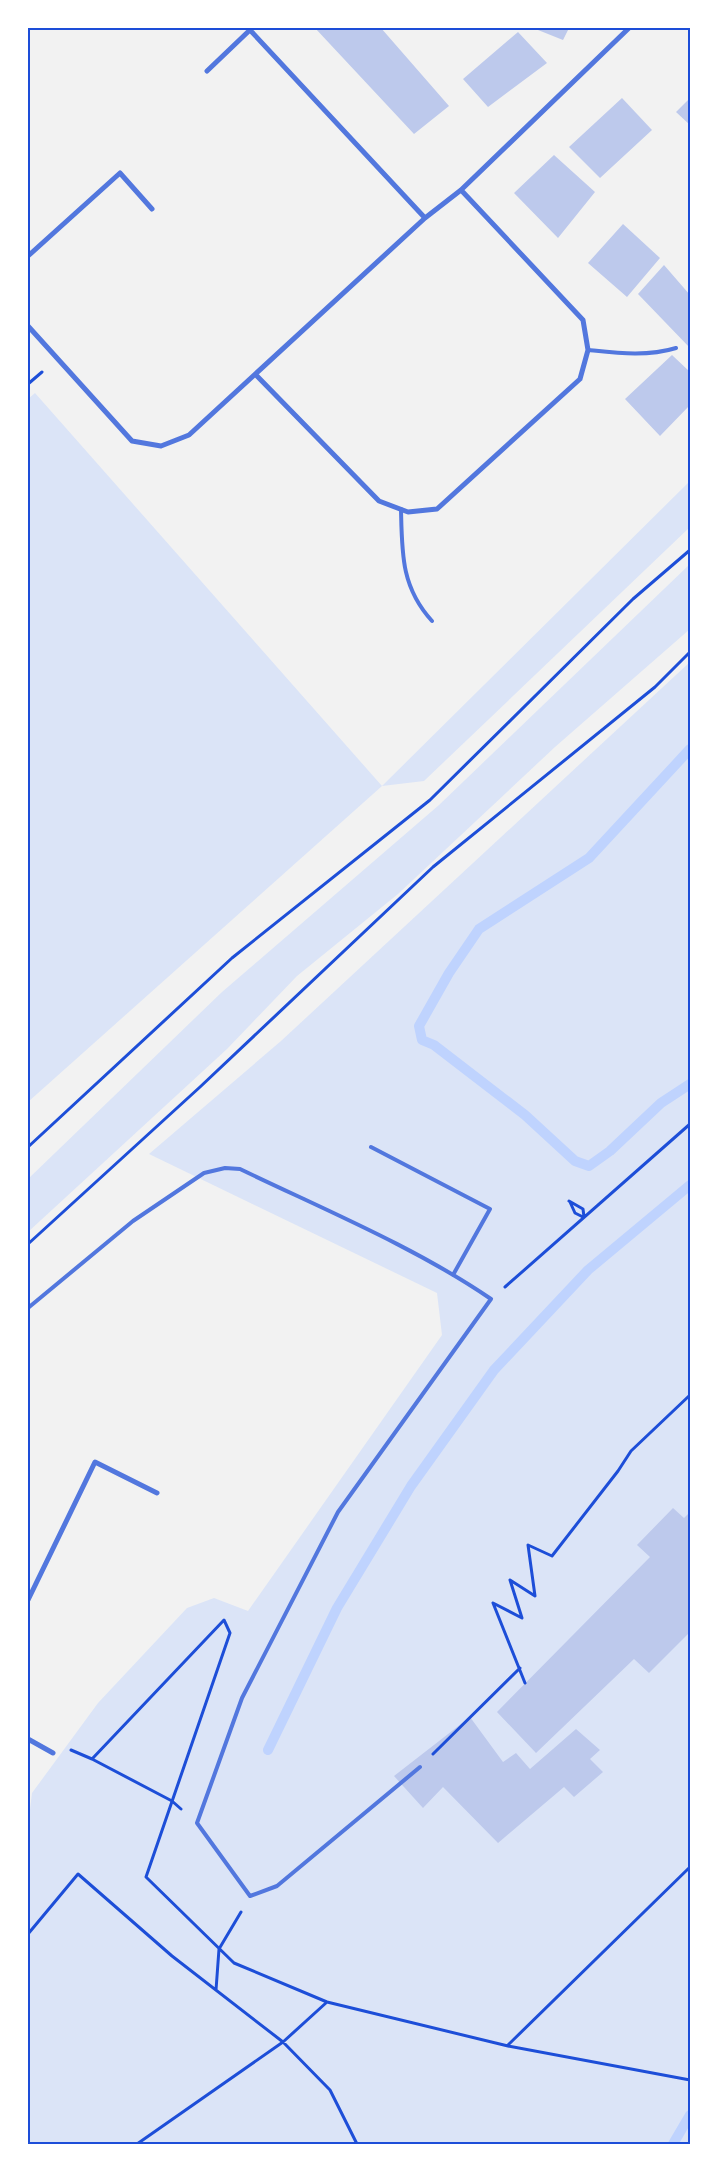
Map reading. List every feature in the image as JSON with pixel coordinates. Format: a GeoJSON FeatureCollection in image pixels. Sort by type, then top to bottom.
{"type":"FeatureCollection","features":[{"type":"Feature","properties":{"kind":"street"},"geometry":{"type":"LineString","coordinates":[[28,326],[132,441],[161,446],[189,435],[425,218],[461,190],[629,28]]}},
{"type":"Feature","properties":{"kind":"street"},"geometry":{"type":"LineString","coordinates":[[207,70],[251,29],[425,218]]}},
{"type":"Feature","properties":{"kind":"street"},"geometry":{"type":"LineString","coordinates":[[28,256],[120,174],[152,209]]}},
{"type":"Feature","properties":{"kind":"street"},"geometry":{"type":"LineString","coordinates":[[256,375],[379,501],[408,512],[437,509],[580,379],[588,350],[583,320],[461,190]]}},
{"type":"Feature","properties":{"kind":"street"},"geometry":{"type":"LineString","coordinates":[[28,1600],[95,1462],[157,1493]]}},
{"type":"Feature","properties":{"kind":"street"},"geometry":{"type":"LineString","coordinates":[[28,1739],[53,1753]]}},
{"type":"Feature","properties":{"kind":"lane"},"geometry":{"type":"LineString","coordinates":[[588,350],[634,354],[664,352],[676,348]]}},
{"type":"Feature","properties":{"kind":"lane"},"geometry":{"type":"LineString","coordinates":[[401,509],[402,554],[407,578],[419,607],[432,621]]}},
{"type":"Feature","properties":{"kind":"lane"},"geometry":{"type":"LineString","coordinates":[[372,1147],[490,1209],[453,1275]]}},
{"type":"Feature","properties":{"kind":"lane"},"geometry":{"type":"LineString","coordinates":[[28,1308],[134,1222],[204,1173],[225,1168],[240,1169],[393,1243],[453,1275],[491,1299],[338,1512],[242,1698],[198,1823],[250,1896],[277,1886],[420,1767]]}},
{"type":"Feature","properties":{"kind":"path"},"geometry":{"type":"LineString","coordinates":[[28,1147],[232,958],[430,800],[633,599],[690,550]]}},
{"type":"Feature","properties":{"kind":"path"},"geometry":{"type":"LineString","coordinates":[[28,1244],[200,1087],[433,867],[655,687],[690,652]]}},
{"type":"Feature","properties":{"kind":"path"},"geometry":{"type":"LineString","coordinates":[[491,1299],[690,1124]]}},
{"type":"Feature","properties":{"kind":"path"},"geometry":{"type":"LineString","coordinates":[[569,1201],[583,1209],[584,1218],[575,1213],[569,1201]]}},
{"type":"Feature","properties":{"kind":"path"},"geometry":{"type":"LineString","coordinates":[[525,1683],[493,1603],[522,1618],[510,1580],[535,1596],[528,1545],[552,1556],[618,1471],[631,1451],[690,1395]]}},
{"type":"Feature","properties":{"kind":"path"},"geometry":{"type":"LineString","coordinates":[[92,1760],[224,1620],[230,1633],[146,1877],[219,1950],[234,1962],[327,2002],[508,2046],[690,2080]]}},
{"type":"Feature","properties":{"kind":"path"},"geometry":{"type":"LineString","coordinates":[[420,1767],[520,1668]]}},
{"type":"Feature","properties":{"kind":"path"},"geometry":{"type":"LineString","coordinates":[[53,1753],[73,1750],[172,1800]]}},
{"type":"Feature","properties":{"kind":"path"},"geometry":{"type":"LineString","coordinates":[[508,2046],[690,1867]]}},
{"type":"Feature","properties":{"kind":"path"},"geometry":{"type":"LineString","coordinates":[[28,1934],[78,1874],[172,1956],[283,2042],[330,2090],[357,2144]]}},
{"type":"Feature","properties":{"kind":"path"},"geometry":{"type":"LineString","coordinates":[[216,1991],[219,1950],[250,1896]]}},
{"type":"Feature","properties":{"kind":"path"},"geometry":{"type":"LineString","coordinates":[[137,2144],[283,2042],[327,2002]]}},
{"type":"Feature","properties":{"kind":"shaded area"},"geometry":{"type":"Polygon","coordinates":[[[35,393],[382,786],[28,1102],[28,399],[35,393]]]}},
{"type":"Feature","properties":{"kind":"shaded area"},"geometry":{"type":"Polygon","coordinates":[[[690,481],[690,527],[424,781],[382,786],[690,481]]]}},
{"type":"Feature","properties":{"kind":"shaded area"},"geometry":{"type":"Polygon","coordinates":[[[690,564],[690,629],[555,747],[398,894],[297,976],[227,1049],[28,1232],[28,1179],[222,992],[439,805],[690,564]]]}},
{"type":"Feature","properties":{"kind":"shaded area"},"geometry":{"type":"Polygon","coordinates":[[[690,662],[690,2144],[28,2144],[28,1826],[32,1793],[98,1703],[187,1608],[214,1598],[248,1611],[442,1335],[437,1293],[149,1154],[281,1041],[690,662]]]}},
{"type":"Feature","properties":{"kind":"building"},"geometry":{"type":"Polygon","coordinates":[[[315,28],[381,28],[449,106],[414,134],[315,28]]]}},
{"type":"Feature","properties":{"kind":"building"},"geometry":{"type":"Polygon","coordinates":[[[533,28],[569,28],[563,40],[533,28]]]}},
{"type":"Feature","properties":{"kind":"building"},"geometry":{"type":"Polygon","coordinates":[[[518,32],[547,63],[488,107],[463,79],[518,32]]]}},
{"type":"Feature","properties":{"kind":"building"},"geometry":{"type":"Polygon","coordinates":[[[622,98],[652,130],[600,178],[569,147],[622,98]]]}},
{"type":"Feature","properties":{"kind":"building"},"geometry":{"type":"Polygon","coordinates":[[[690,98],[690,125],[676,112],[690,98]]]}},
{"type":"Feature","properties":{"kind":"building"},"geometry":{"type":"Polygon","coordinates":[[[554,155],[595,192],[558,238],[514,193],[554,155]]]}},
{"type":"Feature","properties":{"kind":"building"},"geometry":{"type":"Polygon","coordinates":[[[623,224],[660,258],[627,297],[588,263],[623,224]]]}},
{"type":"Feature","properties":{"kind":"building"},"geometry":{"type":"Polygon","coordinates":[[[664,265],[690,295],[690,348],[638,294],[664,265]]]}},
{"type":"Feature","properties":{"kind":"building"},"geometry":{"type":"Polygon","coordinates":[[[672,355],[690,372],[690,405],[660,436],[625,399],[672,355]]]}},
{"type":"Feature","properties":{"kind":"building"},"geometry":{"type":"Polygon","coordinates":[[[673,1508],[684,1518],[690,1512],[690,1632],[649,1673],[634,1659],[536,1753],[497,1712],[650,1557],[637,1545],[673,1508]]]}},
{"type":"Feature","properties":{"kind":"building"},"geometry":{"type":"Polygon","coordinates":[[[470,1717],[503,1762],[516,1753],[530,1769],[576,1729],[600,1750],[590,1759],[603,1772],[574,1797],[564,1787],[498,1843],[443,1787],[423,1808],[394,1776],[470,1717]]]}},
{"type":"Feature","properties":{"kind":"waterway"},"geometry":{"type":"LineString","coordinates":[[690,749],[589,858],[479,929],[449,973],[419,1026],[422,1040],[434,1045],[525,1115],[575,1161],[589,1166],[610,1151],[661,1103],[690,1084]]}},
{"type":"Feature","properties":{"kind":"waterway"},"geometry":{"type":"LineString","coordinates":[[268,1750],[337,1608],[411,1486],[494,1370],[588,1270],[690,1185]]}},
{"type":"Feature","properties":{"kind":"waterway"},"geometry":{"type":"LineString","coordinates":[[673,2144],[690,2115]]}}]}
